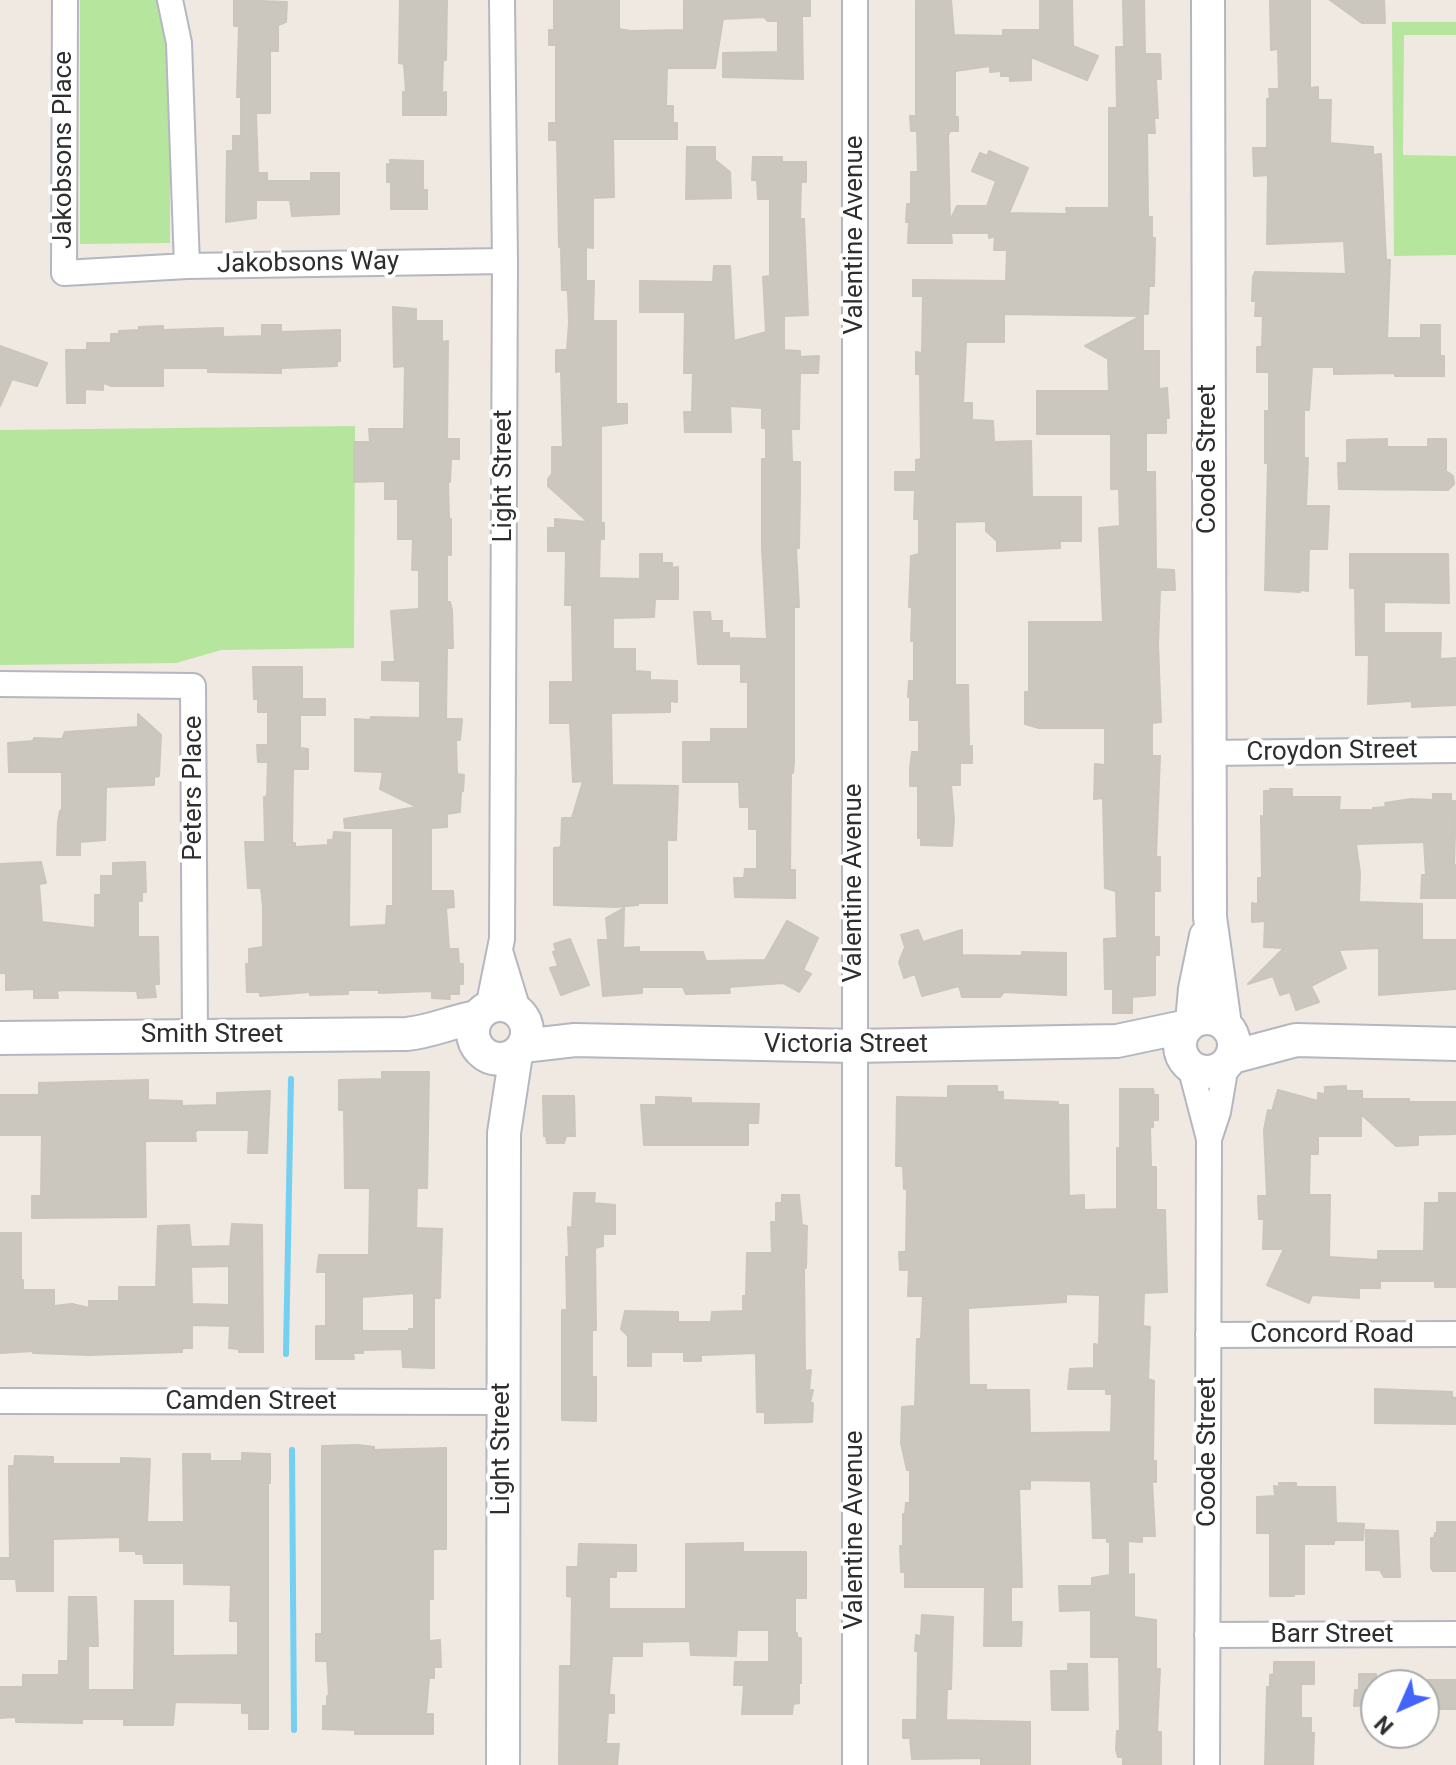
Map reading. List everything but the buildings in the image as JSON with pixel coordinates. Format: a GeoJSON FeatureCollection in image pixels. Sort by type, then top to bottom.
{"type":"FeatureCollection","features":[{"type":"Feature","properties":{"kind":"street","name":"Jakobsons Place"},"geometry":{"type":"LineString","coordinates":[[65,0],[64,273],[187,266]]}},
{"type":"Feature","properties":{"kind":"street","name":"Jakobsons Way"},"geometry":{"type":"LineString","coordinates":[[170,0],[179,43],[187,266],[505,261]]}},
{"type":"Feature","properties":{"kind":"street","name":"Light Street"},"geometry":{"type":"LineString","coordinates":[[502,0],[505,261],[500,1031],[504,1133],[503,1765]]}},
{"type":"Feature","properties":{"kind":"street","name":"Valentine Avenue"},"geometry":{"type":"LineString","coordinates":[[855,0],[855,1765]]}},
{"type":"Feature","properties":{"kind":"street","name":"Coode Street"},"geometry":{"type":"LineString","coordinates":[[1208,0],[1210,917],[1228,1044],[1218,1112],[1209,1139]]}},
{"type":"Feature","properties":{"kind":"street","name":"Peters Place"},"geometry":{"type":"LineString","coordinates":[[0,684],[193,686],[195,1035]]}},
{"type":"Feature","properties":{"kind":"street","name":"Croydon Street"},"geometry":{"type":"LineString","coordinates":[[1208,753],[1456,750]]}},
{"type":"Feature","properties":{"kind":"street","name":"Coode Street"},"geometry":{"type":"LineString","coordinates":[[1207,1765],[1209,1139],[1188,1042],[1210,917]]}},
{"type":"Feature","properties":{"kind":"street"},"geometry":{"type":"LineString","coordinates":[[1228,1044],[1209,1018],[1188,1042],[1197,1070],[1212,1072],[1228,1044],[1277,1031],[1296,1040],[1456,1044]]}},
{"type":"Feature","properties":{"kind":"street","name":"Smith Street"},"geometry":{"type":"LineString","coordinates":[[0,1038],[423,1033],[455,1021],[500,1031]]}},
{"type":"Feature","properties":{"kind":"street","name":"Victoria Street"},"geometry":{"type":"LineString","coordinates":[[500,1031],[575,1040],[854,1046],[1188,1042]]}},
{"type":"Feature","properties":{"kind":"street","name":"Concord Road"},"geometry":{"type":"LineString","coordinates":[[1208,1335],[1456,1334]]}},
{"type":"Feature","properties":{"kind":"street","name":"Camden Street"},"geometry":{"type":"LineString","coordinates":[[0,1401],[502,1402]]}},
{"type":"Feature","properties":{"kind":"street","name":"Barr Street"},"geometry":{"type":"LineString","coordinates":[[1207,1635],[1456,1634]]}},
{"type":"Feature","properties":{"kind":"green space"},"geometry":{"type":"Polygon","coordinates":[[[80,0],[157,0],[170,51],[170,243],[80,244],[80,0]]]}},
{"type":"Feature","properties":{"kind":"green space"},"geometry":{"type":"Polygon","coordinates":[[[1392,22],[1456,22],[1456,35],[1404,35],[1403,155],[1456,156],[1456,255],[1394,256],[1392,22]]]}},
{"type":"Feature","properties":{"kind":"green space"},"geometry":{"type":"Polygon","coordinates":[[[355,426],[354,648],[221,650],[176,663],[0,665],[0,430],[355,426]]]}},
{"type":"Feature","properties":{"kind":"waterway"},"geometry":{"type":"LineString","coordinates":[[286,1354],[291,1079]]}},
{"type":"Feature","properties":{"kind":"waterway"},"geometry":{"type":"LineString","coordinates":[[292,1450],[294,1730]]}}]}
